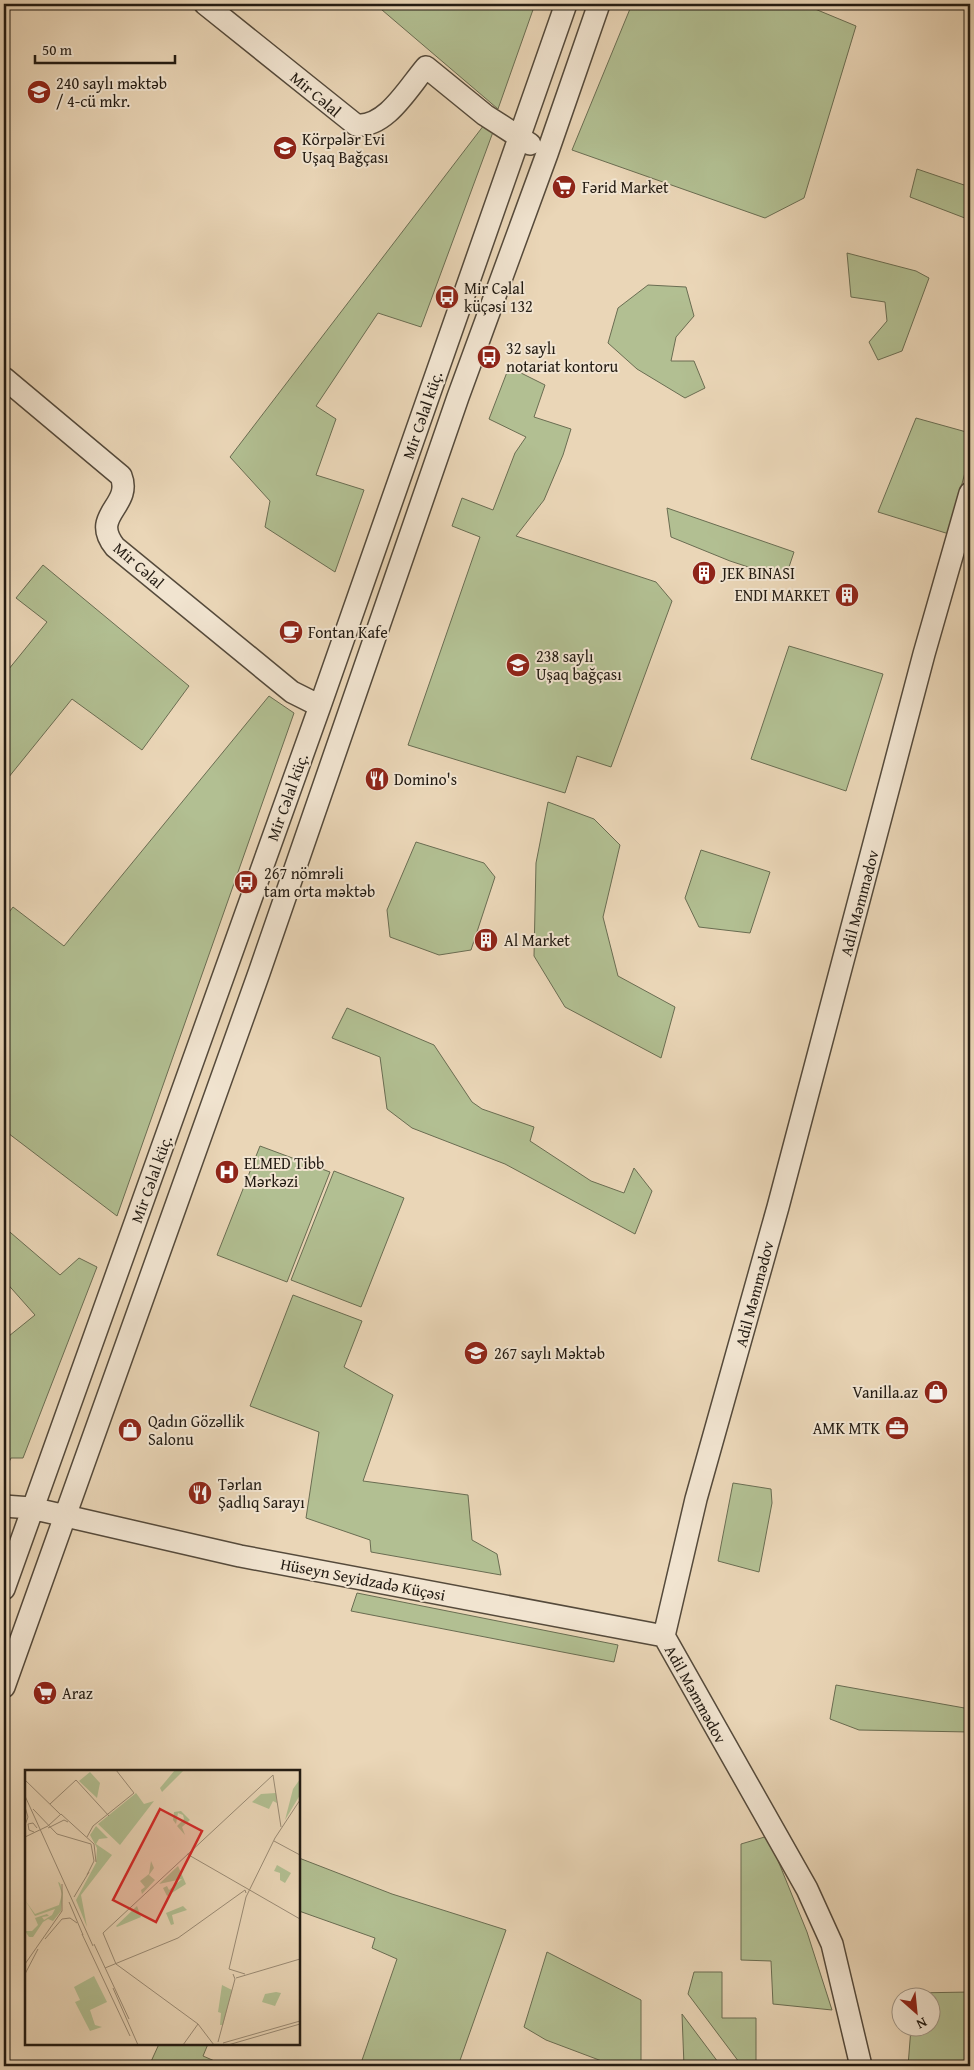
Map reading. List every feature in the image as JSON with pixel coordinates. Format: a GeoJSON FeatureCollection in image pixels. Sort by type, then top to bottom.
{"type":"FeatureCollection","features":[{"type":"Feature","properties":{"kind":"street","name":"Mir Cəlal"},"geometry":{"type":"LineString","coordinates":[[205,4],[356,125],[366,126],[385,115],[426,67],[485,115],[519,138]]}},
{"type":"Feature","properties":{"kind":"street","name":"Mir Cəlal küç."},"geometry":{"type":"LineString","coordinates":[[4,1589],[31,1508],[320,706],[566,4]]}},
{"type":"Feature","properties":{"kind":"street","name":"Mir Cəlal küç."},"geometry":{"type":"LineString","coordinates":[[4,1687],[256,982],[458,397],[547,154],[599,4]]}},
{"type":"Feature","properties":{"kind":"street"},"geometry":{"type":"LineString","coordinates":[[519,138],[547,154]]}},
{"type":"Feature","properties":{"kind":"street","name":"Mir Cəlal"},"geometry":{"type":"LineString","coordinates":[[4,378],[120,476],[124,490],[107,520],[106,532],[116,547],[292,692],[320,706]]}},
{"type":"Feature","properties":{"kind":"street","name":"Adil Məmmədov"},"geometry":{"type":"LineString","coordinates":[[861,2066],[832,1944],[807,1889],[664,1636],[696,1499],[778,1207],[924,654],[970,492]]}},
{"type":"Feature","properties":{"kind":"street","name":"Hüseyn Seyidzadə Küçəsi"},"geometry":{"type":"LineString","coordinates":[[4,1506],[31,1508],[240,1556],[664,1636]]}},
{"type":"Feature","properties":{"kind":"green space"},"geometry":{"type":"Polygon","coordinates":[[[375,4],[535,4],[498,109],[375,4]]]}},
{"type":"Feature","properties":{"kind":"green space"},"geometry":{"type":"Polygon","coordinates":[[[632,4],[803,4],[856,26],[804,198],[765,218],[572,150],[632,4]]]}},
{"type":"Feature","properties":{"kind":"green space"},"geometry":{"type":"Polygon","coordinates":[[[484,125],[493,132],[421,327],[378,313],[316,406],[336,419],[316,475],[364,490],[335,572],[265,527],[270,501],[230,457],[484,125]]]}},
{"type":"Feature","properties":{"kind":"green space"},"geometry":{"type":"Polygon","coordinates":[[[917,169],[970,187],[970,220],[910,197],[917,169]]]}},
{"type":"Feature","properties":{"kind":"green space"},"geometry":{"type":"Polygon","coordinates":[[[847,253],[916,271],[929,278],[902,351],[878,360],[869,342],[887,321],[885,302],[851,297],[847,253]]]}},
{"type":"Feature","properties":{"kind":"green space"},"geometry":{"type":"Polygon","coordinates":[[[648,285],[686,287],[694,316],[676,337],[671,361],[694,361],[705,388],[685,398],[637,369],[608,343],[618,308],[648,285]]]}},
{"type":"Feature","properties":{"kind":"green space"},"geometry":{"type":"Polygon","coordinates":[[[509,367],[545,385],[534,417],[571,429],[563,455],[544,500],[516,536],[656,582],[672,601],[611,767],[577,756],[565,793],[408,745],[480,537],[452,526],[462,498],[493,510],[515,453],[526,437],[489,419],[509,367]]]}},
{"type":"Feature","properties":{"kind":"green space"},"geometry":{"type":"Polygon","coordinates":[[[916,418],[970,433],[970,453],[949,534],[878,512],[916,418]]]}},
{"type":"Feature","properties":{"kind":"green space"},"geometry":{"type":"Polygon","coordinates":[[[667,508],[794,552],[785,579],[730,561],[671,537],[667,508]]]}},
{"type":"Feature","properties":{"kind":"green space"},"geometry":{"type":"Polygon","coordinates":[[[43,565],[189,686],[142,750],[72,699],[4,783],[4,675],[47,622],[16,598],[43,565]]]}},
{"type":"Feature","properties":{"kind":"green space"},"geometry":{"type":"Polygon","coordinates":[[[789,646],[883,674],[846,791],[751,759],[789,646]]]}},
{"type":"Feature","properties":{"kind":"green space"},"geometry":{"type":"Polygon","coordinates":[[[269,696],[294,713],[117,1216],[4,1130],[4,919],[13,907],[64,946],[269,696]]]}},
{"type":"Feature","properties":{"kind":"green space"},"geometry":{"type":"Polygon","coordinates":[[[548,802],[594,819],[620,845],[603,917],[618,976],[675,1007],[661,1058],[565,1007],[534,956],[536,863],[548,802]]]}},
{"type":"Feature","properties":{"kind":"green space"},"geometry":{"type":"Polygon","coordinates":[[[416,842],[484,863],[495,877],[471,950],[439,955],[390,937],[387,910],[416,842]]]}},
{"type":"Feature","properties":{"kind":"green space"},"geometry":{"type":"Polygon","coordinates":[[[701,850],[770,872],[750,933],[699,927],[685,898],[701,850]]]}},
{"type":"Feature","properties":{"kind":"green space"},"geometry":{"type":"Polygon","coordinates":[[[347,1008],[434,1045],[472,1102],[482,1109],[534,1127],[530,1141],[591,1181],[624,1193],[634,1168],[652,1191],[635,1234],[505,1164],[412,1128],[387,1109],[380,1057],[332,1038],[347,1008]]]}},
{"type":"Feature","properties":{"kind":"green space"},"geometry":{"type":"Polygon","coordinates":[[[260,1146],[330,1172],[287,1282],[217,1255],[260,1146]]]}},
{"type":"Feature","properties":{"kind":"green space"},"geometry":{"type":"Polygon","coordinates":[[[334,1171],[404,1198],[361,1307],[291,1280],[334,1171]]]}},
{"type":"Feature","properties":{"kind":"green space"},"geometry":{"type":"Polygon","coordinates":[[[4,1227],[60,1275],[79,1258],[97,1267],[23,1458],[11,1458],[6,1468],[4,1467],[4,1340],[35,1315],[4,1280],[4,1227]]]}},
{"type":"Feature","properties":{"kind":"green space"},"geometry":{"type":"Polygon","coordinates":[[[293,1295],[362,1321],[344,1367],[393,1395],[363,1481],[468,1495],[472,1540],[497,1554],[501,1575],[371,1552],[370,1540],[306,1518],[319,1432],[250,1406],[293,1295]]]}},
{"type":"Feature","properties":{"kind":"green space"},"geometry":{"type":"Polygon","coordinates":[[[733,1483],[771,1489],[772,1503],[759,1572],[718,1561],[733,1483]]]}},
{"type":"Feature","properties":{"kind":"green space"},"geometry":{"type":"Polygon","coordinates":[[[357,1593],[618,1645],[614,1662],[351,1611],[357,1593]]]}},
{"type":"Feature","properties":{"kind":"green space"},"geometry":{"type":"Polygon","coordinates":[[[836,1685],[970,1709],[970,1732],[859,1730],[830,1719],[836,1685]]]}},
{"type":"Feature","properties":{"kind":"green space"},"geometry":{"type":"Polygon","coordinates":[[[768,1836],[807,1932],[832,2010],[773,2004],[771,1961],[741,1960],[741,1844],[768,1836]]]}},
{"type":"Feature","properties":{"kind":"green space"},"geometry":{"type":"Polygon","coordinates":[[[300,1858],[392,1894],[506,1930],[458,2066],[360,2066],[397,1959],[372,1948],[375,1938],[300,1911],[300,1858]]]}},
{"type":"Feature","properties":{"kind":"green space"},"geometry":{"type":"Polygon","coordinates":[[[547,1952],[641,2000],[641,2066],[615,2066],[546,2040],[524,2027],[547,1952]]]}},
{"type":"Feature","properties":{"kind":"green space"},"geometry":{"type":"Polygon","coordinates":[[[694,1972],[722,1972],[722,2018],[756,2018],[756,2066],[742,2066],[688,1994],[694,1972]]]}},
{"type":"Feature","properties":{"kind":"green space"},"geometry":{"type":"Polygon","coordinates":[[[942,1992],[970,1992],[970,2066],[908,2066],[910,2038],[942,2038],[942,1992]]]}},
{"type":"Feature","properties":{"kind":"green space"},"geometry":{"type":"Polygon","coordinates":[[[682,2014],[721,2066],[684,2066],[682,2014]]]}},
{"type":"Feature","properties":{"kind":"green space"},"geometry":{"type":"Polygon","coordinates":[[[159,2045],[208,2045],[203,2056],[226,2066],[149,2066],[159,2045]]]}},
{"type":"Feature","properties":{"kind":"place","name":"240 saylı məktəb / 4-cü mkr."},"geometry":{"type":"Point","coordinates":[39,92]}},
{"type":"Feature","properties":{"kind":"place","name":"Körpələr Evi Uşaq Bağçası"},"geometry":{"type":"Point","coordinates":[285,148]}},
{"type":"Feature","properties":{"kind":"place","name":"Fərid Market"},"geometry":{"type":"Point","coordinates":[564,187]}},
{"type":"Feature","properties":{"kind":"place","name":"Mir Cəlal küçəsi 132"},"geometry":{"type":"Point","coordinates":[447,297]}},
{"type":"Feature","properties":{"kind":"place","name":"32 saylı notariat kontoru"},"geometry":{"type":"Point","coordinates":[489,357]}},
{"type":"Feature","properties":{"kind":"place","name":"JEK BINASI"},"geometry":{"type":"Point","coordinates":[704,573]}},
{"type":"Feature","properties":{"kind":"place","name":"ENDI MARKET"},"geometry":{"type":"Point","coordinates":[847,595]}},
{"type":"Feature","properties":{"kind":"place","name":"Fontan Kafe"},"geometry":{"type":"Point","coordinates":[291,632]}},
{"type":"Feature","properties":{"kind":"place","name":"238 saylı Uşaq bağçası"},"geometry":{"type":"Point","coordinates":[518,665]}},
{"type":"Feature","properties":{"kind":"place","name":"Domino's"},"geometry":{"type":"Point","coordinates":[377,779]}},
{"type":"Feature","properties":{"kind":"place","name":"267 nömrəli tam orta məktəb"},"geometry":{"type":"Point","coordinates":[246,882]}},
{"type":"Feature","properties":{"kind":"place","name":"Al Market"},"geometry":{"type":"Point","coordinates":[486,940]}},
{"type":"Feature","properties":{"kind":"place","name":"ELMED Tibb Mərkəzi"},"geometry":{"type":"Point","coordinates":[227,1172]}},
{"type":"Feature","properties":{"kind":"place","name":"267 saylı Məktəb"},"geometry":{"type":"Point","coordinates":[476,1353]}},
{"type":"Feature","properties":{"kind":"place","name":"Vanilla.az"},"geometry":{"type":"Point","coordinates":[936,1392]}},
{"type":"Feature","properties":{"kind":"place","name":"AMK MTK"},"geometry":{"type":"Point","coordinates":[897,1428]}},
{"type":"Feature","properties":{"kind":"place","name":"Qadın Gözəllik Salonu"},"geometry":{"type":"Point","coordinates":[130,1430]}},
{"type":"Feature","properties":{"kind":"place","name":"Tərlan Şadlıq Sarayı"},"geometry":{"type":"Point","coordinates":[200,1493]}},
{"type":"Feature","properties":{"kind":"place","name":"Araz"},"geometry":{"type":"Point","coordinates":[45,1693]}}]}
